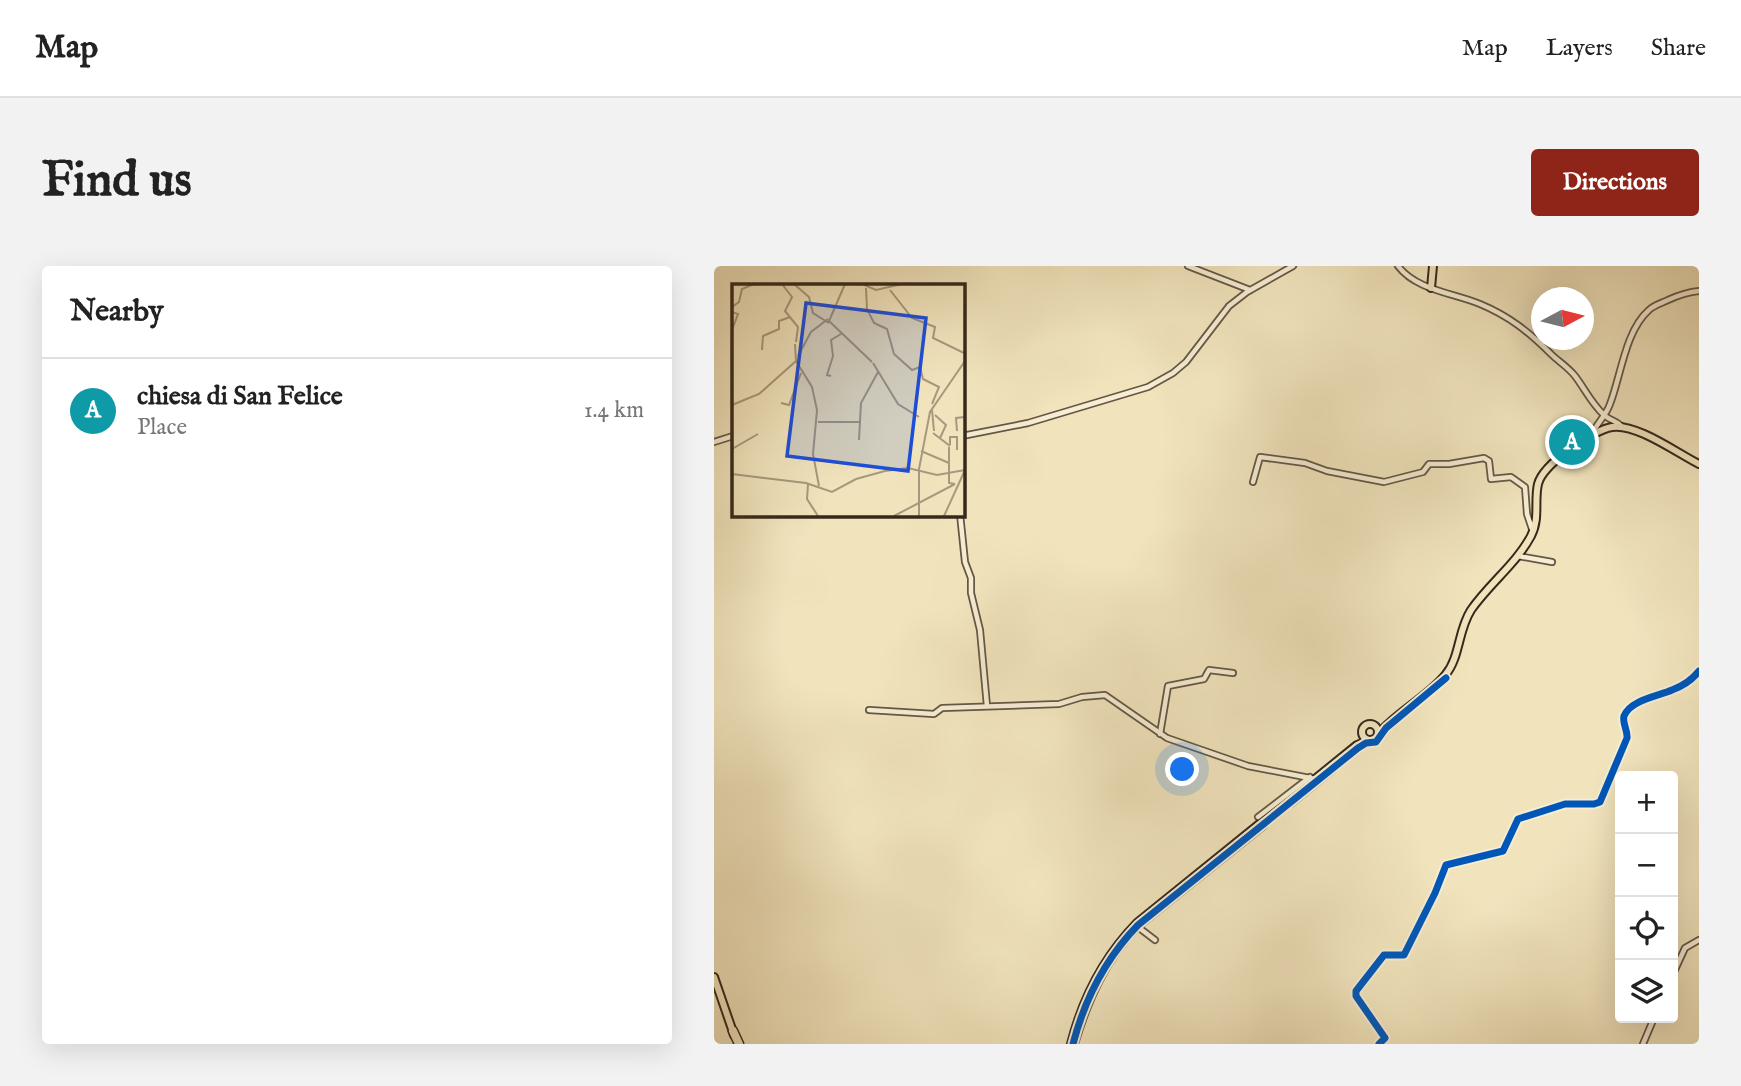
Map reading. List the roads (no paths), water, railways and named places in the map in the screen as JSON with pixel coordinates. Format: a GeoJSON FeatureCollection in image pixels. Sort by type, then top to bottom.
{"type":"FeatureCollection","features":[{"type":"Feature","properties":{"kind":"highway"},"geometry":{"type":"LineString","coordinates":[[733,1031],[737,1044]]}},
{"type":"Feature","properties":{"kind":"main road"},"geometry":{"type":"LineString","coordinates":[[1431,288],[1433,266]]}},
{"type":"Feature","properties":{"kind":"main road"},"geometry":{"type":"LineString","coordinates":[[1073,1044],[1089,989],[1109,955],[1137,923],[1306,788],[1312,778],[1366,738],[1376,738],[1378,731],[1447,673],[1461,630],[1472,609],[1533,532],[1541,476],[1558,458],[1607,428],[1622,426],[1643,434],[1699,464]]}},
{"type":"Feature","properties":{"kind":"main road"},"geometry":{"type":"LineString","coordinates":[[1366,738],[1364,728],[1367,725],[1373,725],[1378,731]]}},
{"type":"Feature","properties":{"kind":"main road"},"geometry":{"type":"LineString","coordinates":[[714,977],[733,1031]]}},
{"type":"Feature","properties":{"kind":"street"},"geometry":{"type":"LineString","coordinates":[[1188,266],[1250,290]]}},
{"type":"Feature","properties":{"kind":"street"},"geometry":{"type":"LineString","coordinates":[[964,436],[1028,423],[1148,387],[1186,362],[1221,314],[1250,290],[1293,266]]}},
{"type":"Feature","properties":{"kind":"street"},"geometry":{"type":"LineString","coordinates":[[1398,266],[1407,277],[1421,285],[1482,305],[1516,322],[1574,375],[1585,394],[1604,416],[1622,426]]}},
{"type":"Feature","properties":{"kind":"street"},"geometry":{"type":"LineString","coordinates":[[1591,437],[1604,416],[1639,321],[1651,308],[1686,292],[1699,291]]}},
{"type":"Feature","properties":{"kind":"street"},"geometry":{"type":"LineString","coordinates":[[714,442],[732,436]]}},
{"type":"Feature","properties":{"kind":"street"},"geometry":{"type":"LineString","coordinates":[[1253,482],[1260,457],[1305,463],[1326,471],[1384,482],[1423,472],[1429,464],[1487,459],[1491,479],[1511,477],[1525,487],[1527,514],[1533,532]]}},
{"type":"Feature","properties":{"kind":"street"},"geometry":{"type":"LineString","coordinates":[[960,516],[965,562],[971,578],[971,593],[980,630],[987,706]]}},
{"type":"Feature","properties":{"kind":"street"},"geometry":{"type":"LineString","coordinates":[[1517,555],[1552,562]]}},
{"type":"Feature","properties":{"kind":"street"},"geometry":{"type":"LineString","coordinates":[[1162,736],[1170,685],[1204,679],[1209,670],[1233,673]]}},
{"type":"Feature","properties":{"kind":"street"},"geometry":{"type":"LineString","coordinates":[[1379,1044],[1384,1037],[1356,996],[1356,991],[1385,954],[1404,956],[1447,864],[1503,851],[1518,819],[1565,804],[1600,802],[1627,738],[1625,714],[1648,698],[1688,682],[1699,671]]}},
{"type":"Feature","properties":{"kind":"street"},"geometry":{"type":"LineString","coordinates":[[869,710],[934,715],[942,709],[1059,704],[1082,697],[1105,695],[1162,736],[1248,766],[1312,778]]}},
{"type":"Feature","properties":{"kind":"street"},"geometry":{"type":"LineString","coordinates":[[1291,804],[1306,788],[1333,770]]}},
{"type":"Feature","properties":{"kind":"street"},"geometry":{"type":"LineString","coordinates":[[1258,817],[1312,778]]}},
{"type":"Feature","properties":{"kind":"street"},"geometry":{"type":"LineString","coordinates":[[1073,1044],[1102,976],[1122,946],[1138,928],[1226,854],[1264,826]]}},
{"type":"Feature","properties":{"kind":"street"},"geometry":{"type":"LineString","coordinates":[[1138,928],[1155,940]]}},
{"type":"Feature","properties":{"kind":"street"},"geometry":{"type":"LineString","coordinates":[[1678,963],[1685,948],[1699,940]]}},
{"type":"Feature","properties":{"kind":"street"},"geometry":{"type":"LineString","coordinates":[[1643,1044],[1652,1023]]}},
{"type":"Feature","properties":{"kind":"place","name":"chiesa di San Felice"},"geometry":{"type":"Point","coordinates":[1572,442]}}]}
